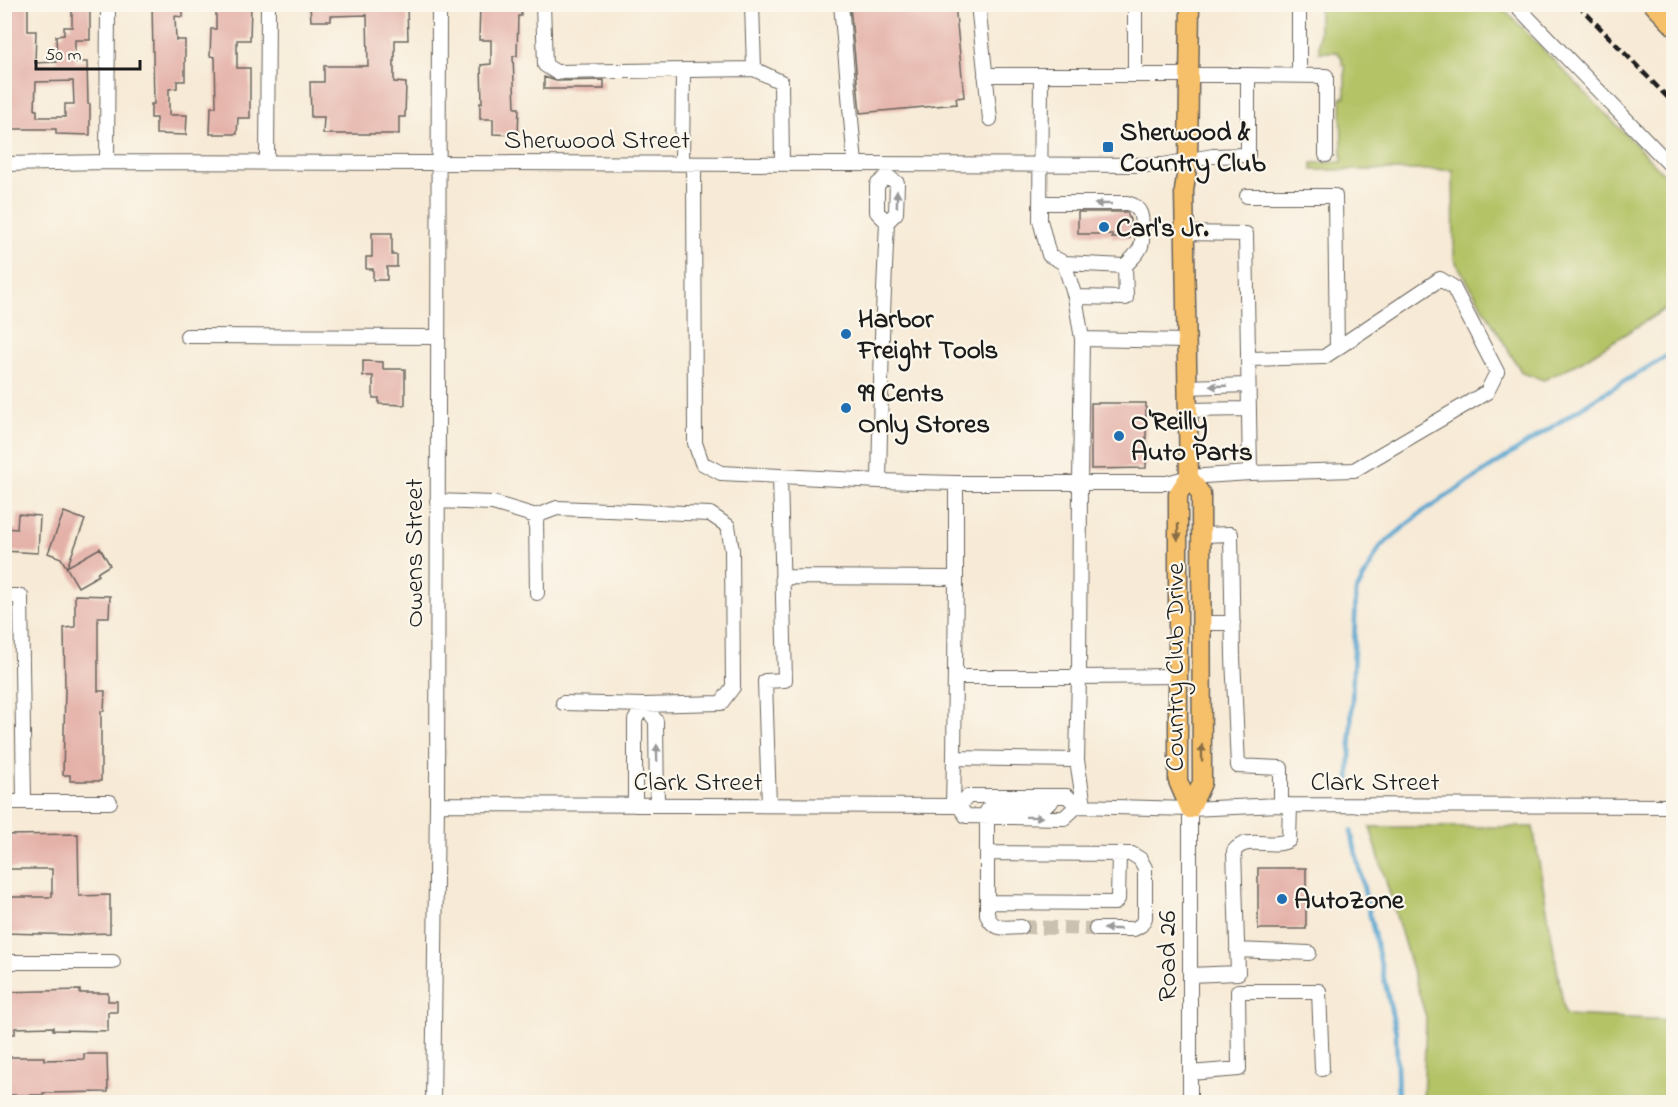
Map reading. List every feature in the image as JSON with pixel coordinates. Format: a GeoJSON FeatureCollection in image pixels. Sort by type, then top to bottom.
{"type":"FeatureCollection","features":[{"type":"Feature","properties":{"kind":"main road","name":"Country Club Drive"},"geometry":{"type":"LineString","coordinates":[[1190,4],[1188,161],[1184,191],[1187,410],[1190,477],[1202,494],[1202,783],[1190,808]]}},
{"type":"Feature","properties":{"kind":"main road"},"geometry":{"type":"LineString","coordinates":[[1653,4],[1674,26]]}},
{"type":"Feature","properties":{"kind":"main road","name":"Country Club Drive"},"geometry":{"type":"LineString","coordinates":[[1190,477],[1178,494],[1178,781],[1190,808]]}},
{"type":"Feature","properties":{"kind":"street"},"geometry":{"type":"LineString","coordinates":[[107,162],[108,4]]}},
{"type":"Feature","properties":{"kind":"street"},"geometry":{"type":"LineString","coordinates":[[267,162],[268,4]]}},
{"type":"Feature","properties":{"kind":"street","name":"Owens Street"},"geometry":{"type":"LineString","coordinates":[[433,1102],[439,4]]}},
{"type":"Feature","properties":{"kind":"street"},"geometry":{"type":"LineString","coordinates":[[543,4],[545,65],[556,72],[754,69],[781,82],[782,164]]}},
{"type":"Feature","properties":{"kind":"street"},"geometry":{"type":"LineString","coordinates":[[752,4],[754,69]]}},
{"type":"Feature","properties":{"kind":"street"},"geometry":{"type":"LineString","coordinates":[[841,4],[855,164]]}},
{"type":"Feature","properties":{"kind":"street"},"geometry":{"type":"LineString","coordinates":[[978,4],[990,119]]}},
{"type":"Feature","properties":{"kind":"street"},"geometry":{"type":"LineString","coordinates":[[1135,4],[1135,74]]}},
{"type":"Feature","properties":{"kind":"street"},"geometry":{"type":"LineString","coordinates":[[1299,4],[1299,76]]}},
{"type":"Feature","properties":{"kind":"street"},"geometry":{"type":"LineString","coordinates":[[1515,4],[1674,170]]}},
{"type":"Feature","properties":{"kind":"street"},"geometry":{"type":"LineString","coordinates":[[683,71],[688,164],[695,443],[702,463],[721,473],[956,483],[1167,483],[1190,477],[1354,470],[1487,392],[1497,372],[1453,287],[1440,279],[1324,357],[1248,359]]}},
{"type":"Feature","properties":{"kind":"street"},"geometry":{"type":"LineString","coordinates":[[985,75],[1326,76],[1326,155]]}},
{"type":"Feature","properties":{"kind":"street"},"geometry":{"type":"LineString","coordinates":[[1041,75],[1040,220],[1049,255],[1064,263],[1125,266]]}},
{"type":"Feature","properties":{"kind":"street","name":"Sherwood Street"},"geometry":{"type":"LineString","coordinates":[[4,164],[107,162],[855,164],[887,170],[1042,165],[1163,165],[1214,156],[1248,155],[1248,75]]}},
{"type":"Feature","properties":{"kind":"street"},"geometry":{"type":"LineString","coordinates":[[879,481],[887,222],[896,213],[897,183],[887,170],[877,185],[877,212],[887,222]]}},
{"type":"Feature","properties":{"kind":"street"},"geometry":{"type":"LineString","coordinates":[[1247,196],[1335,196],[1337,349]]}},
{"type":"Feature","properties":{"kind":"street"},"geometry":{"type":"LineString","coordinates":[[1040,203],[1127,203],[1133,205],[1142,215],[1142,244],[1125,266],[1126,297],[1075,297]]}},
{"type":"Feature","properties":{"kind":"street"},"geometry":{"type":"LineString","coordinates":[[1185,233],[1246,234],[1250,473]]}},
{"type":"Feature","properties":{"kind":"street"},"geometry":{"type":"LineString","coordinates":[[1064,263],[1075,297],[1082,339],[1077,760],[1080,806]]}},
{"type":"Feature","properties":{"kind":"street"},"geometry":{"type":"LineString","coordinates":[[188,336],[438,337]]}},
{"type":"Feature","properties":{"kind":"street"},"geometry":{"type":"LineString","coordinates":[[1082,339],[1186,340]]}},
{"type":"Feature","properties":{"kind":"street"},"geometry":{"type":"LineString","coordinates":[[1187,387],[1248,385]]}},
{"type":"Feature","properties":{"kind":"street"},"geometry":{"type":"LineString","coordinates":[[1187,410],[1249,409]]}},
{"type":"Feature","properties":{"kind":"street"},"geometry":{"type":"LineString","coordinates":[[769,805],[765,681],[785,680],[780,476]]}},
{"type":"Feature","properties":{"kind":"street"},"geometry":{"type":"LineString","coordinates":[[956,483],[954,758],[956,806]]}},
{"type":"Feature","properties":{"kind":"street"},"geometry":{"type":"LineString","coordinates":[[437,501],[493,503],[536,516],[557,508],[710,514],[728,526],[732,550],[733,687],[721,704],[563,704]]}},
{"type":"Feature","properties":{"kind":"street"},"geometry":{"type":"LineString","coordinates":[[536,516],[537,593]]}},
{"type":"Feature","properties":{"kind":"street"},"geometry":{"type":"LineString","coordinates":[[1190,1073],[1239,1069],[1234,851],[1238,846],[1248,842],[1282,844],[1289,840],[1281,768],[1238,766],[1231,534],[1202,535]]}},
{"type":"Feature","properties":{"kind":"street"},"geometry":{"type":"LineString","coordinates":[[782,577],[956,578]]}},
{"type":"Feature","properties":{"kind":"street"},"geometry":{"type":"LineString","coordinates":[[4,596],[21,596],[24,801]]}},
{"type":"Feature","properties":{"kind":"street"},"geometry":{"type":"LineString","coordinates":[[1202,623],[1233,623]]}},
{"type":"Feature","properties":{"kind":"street"},"geometry":{"type":"LineString","coordinates":[[955,677],[1178,676]]}},
{"type":"Feature","properties":{"kind":"street"},"geometry":{"type":"LineString","coordinates":[[635,805],[635,720],[644,705]]}},
{"type":"Feature","properties":{"kind":"street"},"geometry":{"type":"LineString","coordinates":[[644,705],[656,721],[657,805]]}},
{"type":"Feature","properties":{"kind":"street"},"geometry":{"type":"LineString","coordinates":[[954,758],[1077,760]]}},
{"type":"Feature","properties":{"kind":"street","name":"Clark Street"},"geometry":{"type":"LineString","coordinates":[[436,804],[956,806],[968,796],[1067,796],[1080,806],[1190,808],[1286,805],[1674,806]]}},
{"type":"Feature","properties":{"kind":"street"},"geometry":{"type":"LineString","coordinates":[[1021,927],[998,928],[989,921],[987,914],[987,811],[990,807],[998,806],[1044,806],[1051,802],[1054,796]]}},
{"type":"Feature","properties":{"kind":"street"},"geometry":{"type":"LineString","coordinates":[[4,802],[110,802]]}},
{"type":"Feature","properties":{"kind":"street","name":"Clark Street"},"geometry":{"type":"LineString","coordinates":[[956,806],[966,816],[1064,818],[1080,806]]}},
{"type":"Feature","properties":{"kind":"street","name":"Road 26"},"geometry":{"type":"LineString","coordinates":[[1190,808],[1190,1102]]}},
{"type":"Feature","properties":{"kind":"street"},"geometry":{"type":"LineString","coordinates":[[987,853],[1132,854],[1140,859],[1145,868],[1145,918],[1142,925],[1134,929],[1096,929]]}},
{"type":"Feature","properties":{"kind":"street"},"geometry":{"type":"LineString","coordinates":[[987,902],[1114,903],[1118,899],[1119,854]]}},
{"type":"Feature","properties":{"kind":"street"},"geometry":{"type":"LineString","coordinates":[[1237,951],[1309,953]]}},
{"type":"Feature","properties":{"kind":"street"},"geometry":{"type":"LineString","coordinates":[[4,962],[113,962]]}},
{"type":"Feature","properties":{"kind":"street"},"geometry":{"type":"LineString","coordinates":[[1190,975],[1238,973]]}},
{"type":"Feature","properties":{"kind":"street"},"geometry":{"type":"LineString","coordinates":[[1238,991],[1319,991],[1322,1069]]}},
{"type":"Feature","properties":{"kind":"green space"},"geometry":{"type":"Polygon","coordinates":[[[1333,5],[1500,5],[1673,183],[1673,304],[1582,361],[1544,380],[1522,373],[1454,259],[1453,170],[1312,170],[1312,163],[1342,162],[1341,98],[1345,97],[1345,65],[1342,65],[1342,58],[1337,52],[1319,52],[1319,7],[1333,5]]]}},
{"type":"Feature","properties":{"kind":"green space"},"geometry":{"type":"Polygon","coordinates":[[[1370,827],[1533,827],[1565,1015],[1673,1020],[1673,1102],[1423,1102],[1426,1017],[1370,827]]]}},
{"type":"Feature","properties":{"kind":"building"},"geometry":{"type":"Polygon","coordinates":[[[4,4],[28,4],[28,31],[36,31],[35,63],[57,62],[56,36],[64,35],[64,27],[72,27],[72,4],[90,4],[90,40],[75,40],[75,62],[87,62],[90,135],[56,134],[56,129],[6,129],[4,80],[9,80],[10,53],[7,53],[7,38],[4,38],[4,4]],[[73,81],[36,82],[37,117],[65,117],[65,104],[74,104],[73,81]]]}},
{"type":"Feature","properties":{"kind":"building"},"geometry":{"type":"Polygon","coordinates":[[[152,4],[183,4],[183,17],[175,16],[176,40],[185,40],[185,81],[177,81],[177,88],[169,89],[169,115],[187,115],[186,135],[156,134],[156,118],[151,118],[151,104],[154,104],[152,4]]]}},
{"type":"Feature","properties":{"kind":"building"},"geometry":{"type":"Polygon","coordinates":[[[216,4],[251,4],[250,40],[237,40],[237,68],[250,68],[250,118],[238,118],[237,134],[210,134],[211,107],[216,107],[215,57],[210,56],[211,29],[216,29],[216,4]]]}},
{"type":"Feature","properties":{"kind":"building"},"geometry":{"type":"Polygon","coordinates":[[[480,4],[521,4],[521,16],[518,16],[517,56],[513,56],[515,108],[519,108],[518,135],[493,134],[493,119],[480,119],[481,65],[491,64],[491,40],[479,40],[480,4]]]}},
{"type":"Feature","properties":{"kind":"building"},"geometry":{"type":"Polygon","coordinates":[[[850,4],[955,4],[964,97],[956,98],[957,104],[860,113],[850,4]]]}},
{"type":"Feature","properties":{"kind":"building"},"geometry":{"type":"Polygon","coordinates":[[[310,5],[407,6],[408,40],[395,40],[394,82],[406,83],[405,117],[399,117],[399,134],[323,134],[324,117],[311,117],[310,82],[324,82],[324,66],[368,66],[367,15],[331,16],[331,21],[311,21],[310,5]]]}},
{"type":"Feature","properties":{"kind":"building"},"geometry":{"type":"Polygon","coordinates":[[[544,77],[556,81],[604,80],[604,89],[544,89],[544,77]]]}},
{"type":"Feature","properties":{"kind":"building","name":"Carl's Jr."},"geometry":{"type":"Polygon","coordinates":[[[1078,212],[1127,212],[1130,220],[1130,238],[1112,238],[1112,234],[1078,234],[1078,212]]]}},
{"type":"Feature","properties":{"kind":"building"},"geometry":{"type":"Polygon","coordinates":[[[372,233],[392,233],[392,255],[397,255],[397,267],[387,267],[387,280],[373,280],[373,269],[366,269],[366,257],[372,257],[372,233]]]}},
{"type":"Feature","properties":{"kind":"building"},"geometry":{"type":"Polygon","coordinates":[[[363,361],[383,362],[383,369],[405,369],[405,405],[379,404],[379,398],[373,398],[373,376],[363,376],[363,361]]]}},
{"type":"Feature","properties":{"kind":"building","name":"O'Reilly Auto Parts"},"geometry":{"type":"Polygon","coordinates":[[[1091,403],[1146,403],[1146,468],[1091,469],[1091,403]]]}},
{"type":"Feature","properties":{"kind":"building"},"geometry":{"type":"Polygon","coordinates":[[[64,512],[85,520],[67,567],[100,548],[110,565],[97,573],[99,575],[78,587],[61,558],[48,553],[64,512]]]}},
{"type":"Feature","properties":{"kind":"building"},"geometry":{"type":"Polygon","coordinates":[[[18,514],[40,516],[38,553],[4,551],[4,528],[17,529],[18,514]]]}},
{"type":"Feature","properties":{"kind":"building"},"geometry":{"type":"Polygon","coordinates":[[[75,595],[110,596],[109,617],[98,617],[98,691],[105,691],[104,711],[101,711],[101,781],[70,781],[70,775],[63,775],[64,628],[75,627],[75,595]]]}},
{"type":"Feature","properties":{"kind":"building"},"geometry":{"type":"Polygon","coordinates":[[[78,834],[79,896],[110,895],[110,933],[80,935],[4,933],[4,897],[52,897],[52,869],[4,869],[4,835],[78,834]]]}},
{"type":"Feature","properties":{"kind":"building","name":"AutoZone"},"geometry":{"type":"Polygon","coordinates":[[[1258,868],[1306,868],[1306,929],[1258,929],[1258,868]]]}},
{"type":"Feature","properties":{"kind":"building"},"geometry":{"type":"Polygon","coordinates":[[[80,990],[80,993],[108,993],[108,1001],[117,1001],[117,1012],[108,1012],[108,1031],[53,1030],[53,1027],[15,1028],[15,1034],[4,1034],[4,992],[80,990]]]}},
{"type":"Feature","properties":{"kind":"building"},"geometry":{"type":"Polygon","coordinates":[[[84,1054],[107,1054],[108,1092],[4,1095],[4,1057],[44,1057],[44,1060],[84,1059],[84,1054]]]}},
{"type":"Feature","properties":{"kind":"waterway"},"geometry":{"type":"LineString","coordinates":[[1349,784],[1356,592],[1380,547],[1421,513],[1596,398],[1674,352]]}},
{"type":"Feature","properties":{"kind":"waterway"},"geometry":{"type":"LineString","coordinates":[[1351,831],[1396,1032],[1398,1102]]}},
{"type":"Feature","properties":{"kind":"tunnel"},"geometry":{"type":"LineString","coordinates":[[1021,927],[1096,929]]}},
{"type":"Feature","properties":{"kind":"railway"},"geometry":{"type":"LineString","coordinates":[[1577,4],[1674,104]]}},
{"type":"Feature","properties":{"kind":"place","name":"Sherwood & Country Club"},"geometry":{"type":"Point","coordinates":[1108,147]}},
{"type":"Feature","properties":{"kind":"place","name":"Carl's Jr."},"geometry":{"type":"Point","coordinates":[1104,227]}},
{"type":"Feature","properties":{"kind":"place","name":"Harbor Freight Tools"},"geometry":{"type":"Point","coordinates":[846,334]}},
{"type":"Feature","properties":{"kind":"place","name":"99 Cents Only Stores"},"geometry":{"type":"Point","coordinates":[846,408]}},
{"type":"Feature","properties":{"kind":"place","name":"O'Reilly Auto Parts"},"geometry":{"type":"Point","coordinates":[1119,436]}},
{"type":"Feature","properties":{"kind":"place","name":"AutoZone"},"geometry":{"type":"Point","coordinates":[1282,899]}}]}
